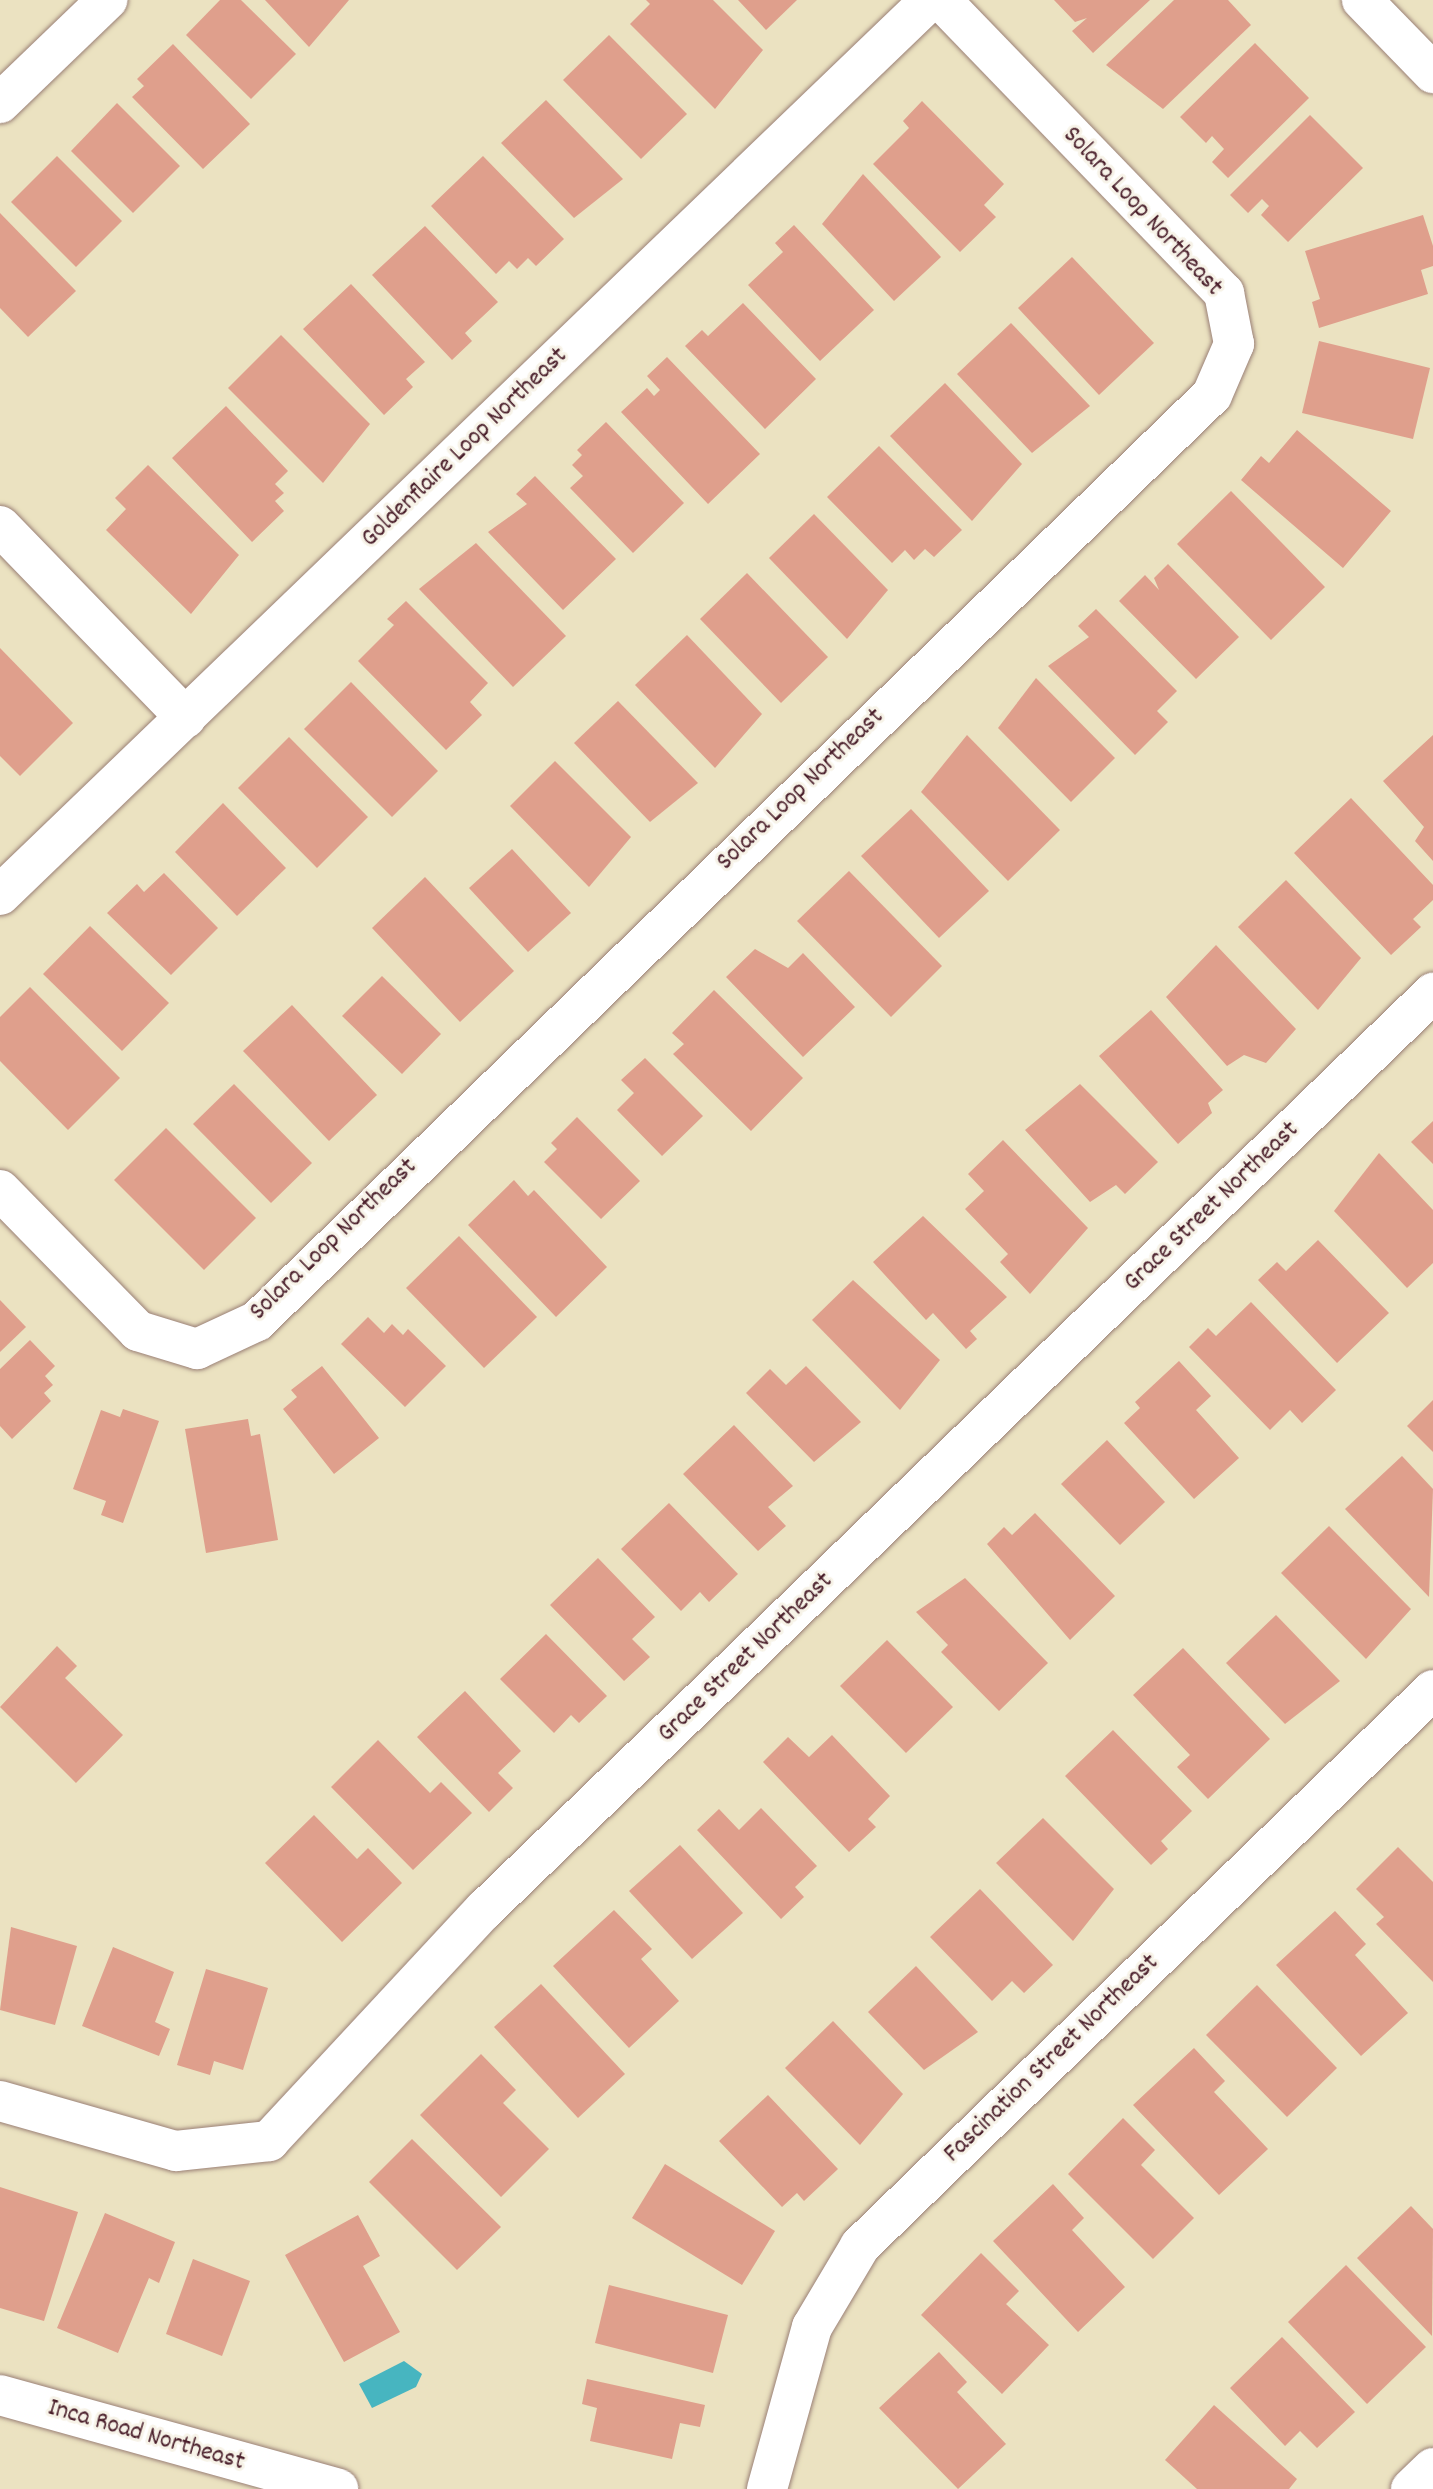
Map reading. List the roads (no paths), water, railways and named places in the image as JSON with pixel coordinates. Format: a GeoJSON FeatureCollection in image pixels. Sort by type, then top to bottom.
{"type":"FeatureCollection","features":[{"type":"Feature","properties":{"kind":"street"},"geometry":{"type":"LineString","coordinates":[[0,103],[107,0]]}},
{"type":"Feature","properties":{"kind":"street","name":"Goldenflaire Loop Northeast"},"geometry":{"type":"LineString","coordinates":[[0,895],[930,0]]}},
{"type":"Feature","properties":{"kind":"street","name":"Solara Loop Northeast"},"geometry":{"type":"LineString","coordinates":[[0,1190],[138,1331],[197,1349],[257,1321],[1212,395],[1234,344],[1224,293],[941,0]]}},
{"type":"Feature","properties":{"kind":"street"},"geometry":{"type":"LineString","coordinates":[[1362,0],[1433,73]]}},
{"type":"Feature","properties":{"kind":"street"},"geometry":{"type":"LineString","coordinates":[[0,526],[186,718]]}},
{"type":"Feature","properties":{"kind":"street","name":"Grace Street Northeast"},"geometry":{"type":"LineString","coordinates":[[0,2101],[176,2151],[269,2141],[484,1910],[1433,993]]}},
{"type":"Feature","properties":{"kind":"street","name":"Fascination Street Northeast"},"geometry":{"type":"LineString","coordinates":[[767,2489],[812,2327],[860,2246],[1433,1690]]}},
{"type":"Feature","properties":{"kind":"street","name":"Inca Road Northeast"},"geometry":{"type":"LineString","coordinates":[[0,2395],[338,2489]]}},
{"type":"Feature","properties":{"kind":"street"},"geometry":{"type":"LineString","coordinates":[[1411,2489],[1433,2468]]}},
{"type":"Feature","properties":{"kind":"water"},"geometry":{"type":"Polygon","coordinates":[[[404,2361],[422,2374],[416,2387],[372,2408],[359,2384],[404,2361]]]}}]}
